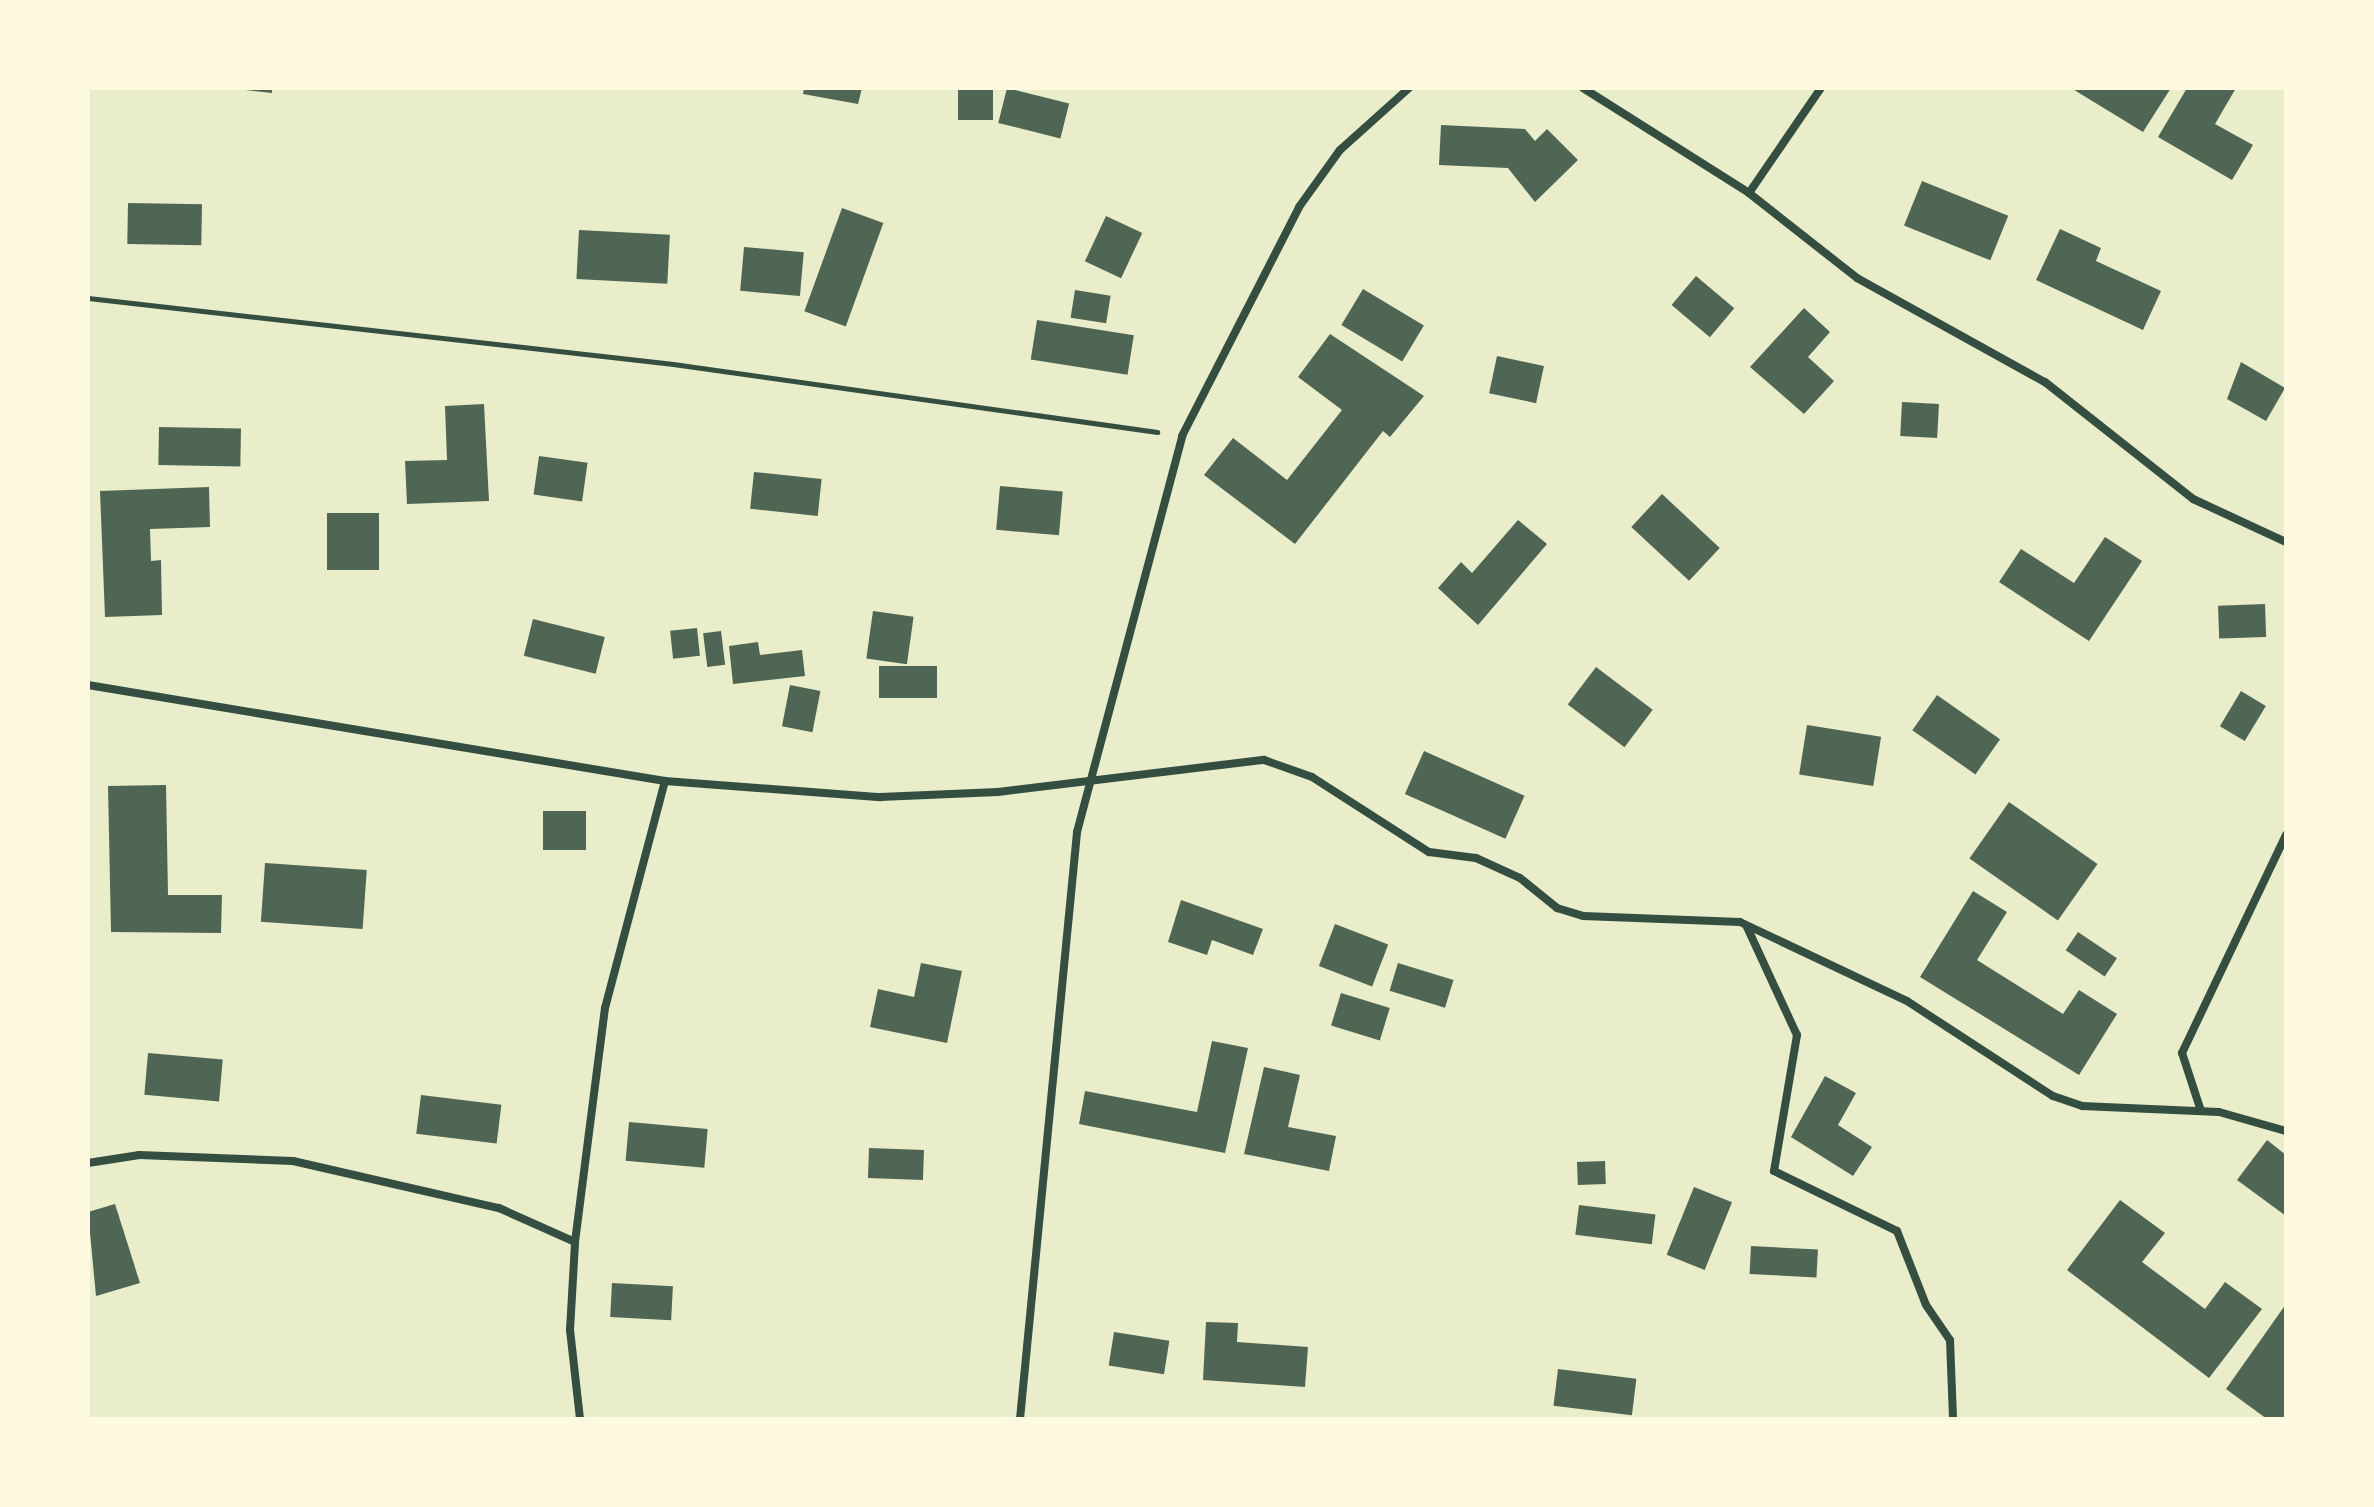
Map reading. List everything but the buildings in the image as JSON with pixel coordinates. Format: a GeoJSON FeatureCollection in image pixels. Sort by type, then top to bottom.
{"type":"FeatureCollection","features":[{"type":"Feature","properties":{"kind":"street"},"geometry":{"type":"LineString","coordinates":[[1020,1419],[1068,896],[1077,832],[1098,775],[1138,590],[1182,436],[1299,207],[1340,150],[1409,88]]}},
{"type":"Feature","properties":{"kind":"street"},"geometry":{"type":"LineString","coordinates":[[1583,88],[1749,193],[1857,278],[2045,382],[2193,499],[2286,542]]}},
{"type":"Feature","properties":{"kind":"street"},"geometry":{"type":"LineString","coordinates":[[1749,193],[1821,88]]}},
{"type":"Feature","properties":{"kind":"street"},"geometry":{"type":"LineString","coordinates":[[88,685],[665,781],[880,797],[998,792],[1098,775],[1264,760],[1312,777],[1429,852],[1476,858],[1520,878],[1557,908],[1747,927],[1907,1001],[2053,1096],[2082,1106],[2201,1111],[2286,1131]]}},
{"type":"Feature","properties":{"kind":"street"},"geometry":{"type":"LineString","coordinates":[[580,1419],[570,1330],[575,1242],[605,1008],[665,781]]}},
{"type":"Feature","properties":{"kind":"street"},"geometry":{"type":"LineString","coordinates":[[2201,1111],[2182,1053],[2286,835]]}},
{"type":"Feature","properties":{"kind":"street"},"geometry":{"type":"LineString","coordinates":[[1747,927],[1797,1035],[1774,1171],[1897,1231],[1926,1305],[1950,1340],[1953,1419]]}},
{"type":"Feature","properties":{"kind":"street"},"geometry":{"type":"LineString","coordinates":[[88,1163],[139,1155],[293,1161],[499,1208],[575,1242]]}},
{"type":"Feature","properties":{"kind":"path"},"geometry":{"type":"LineString","coordinates":[[88,298],[657,362],[1182,436]]}}]}
